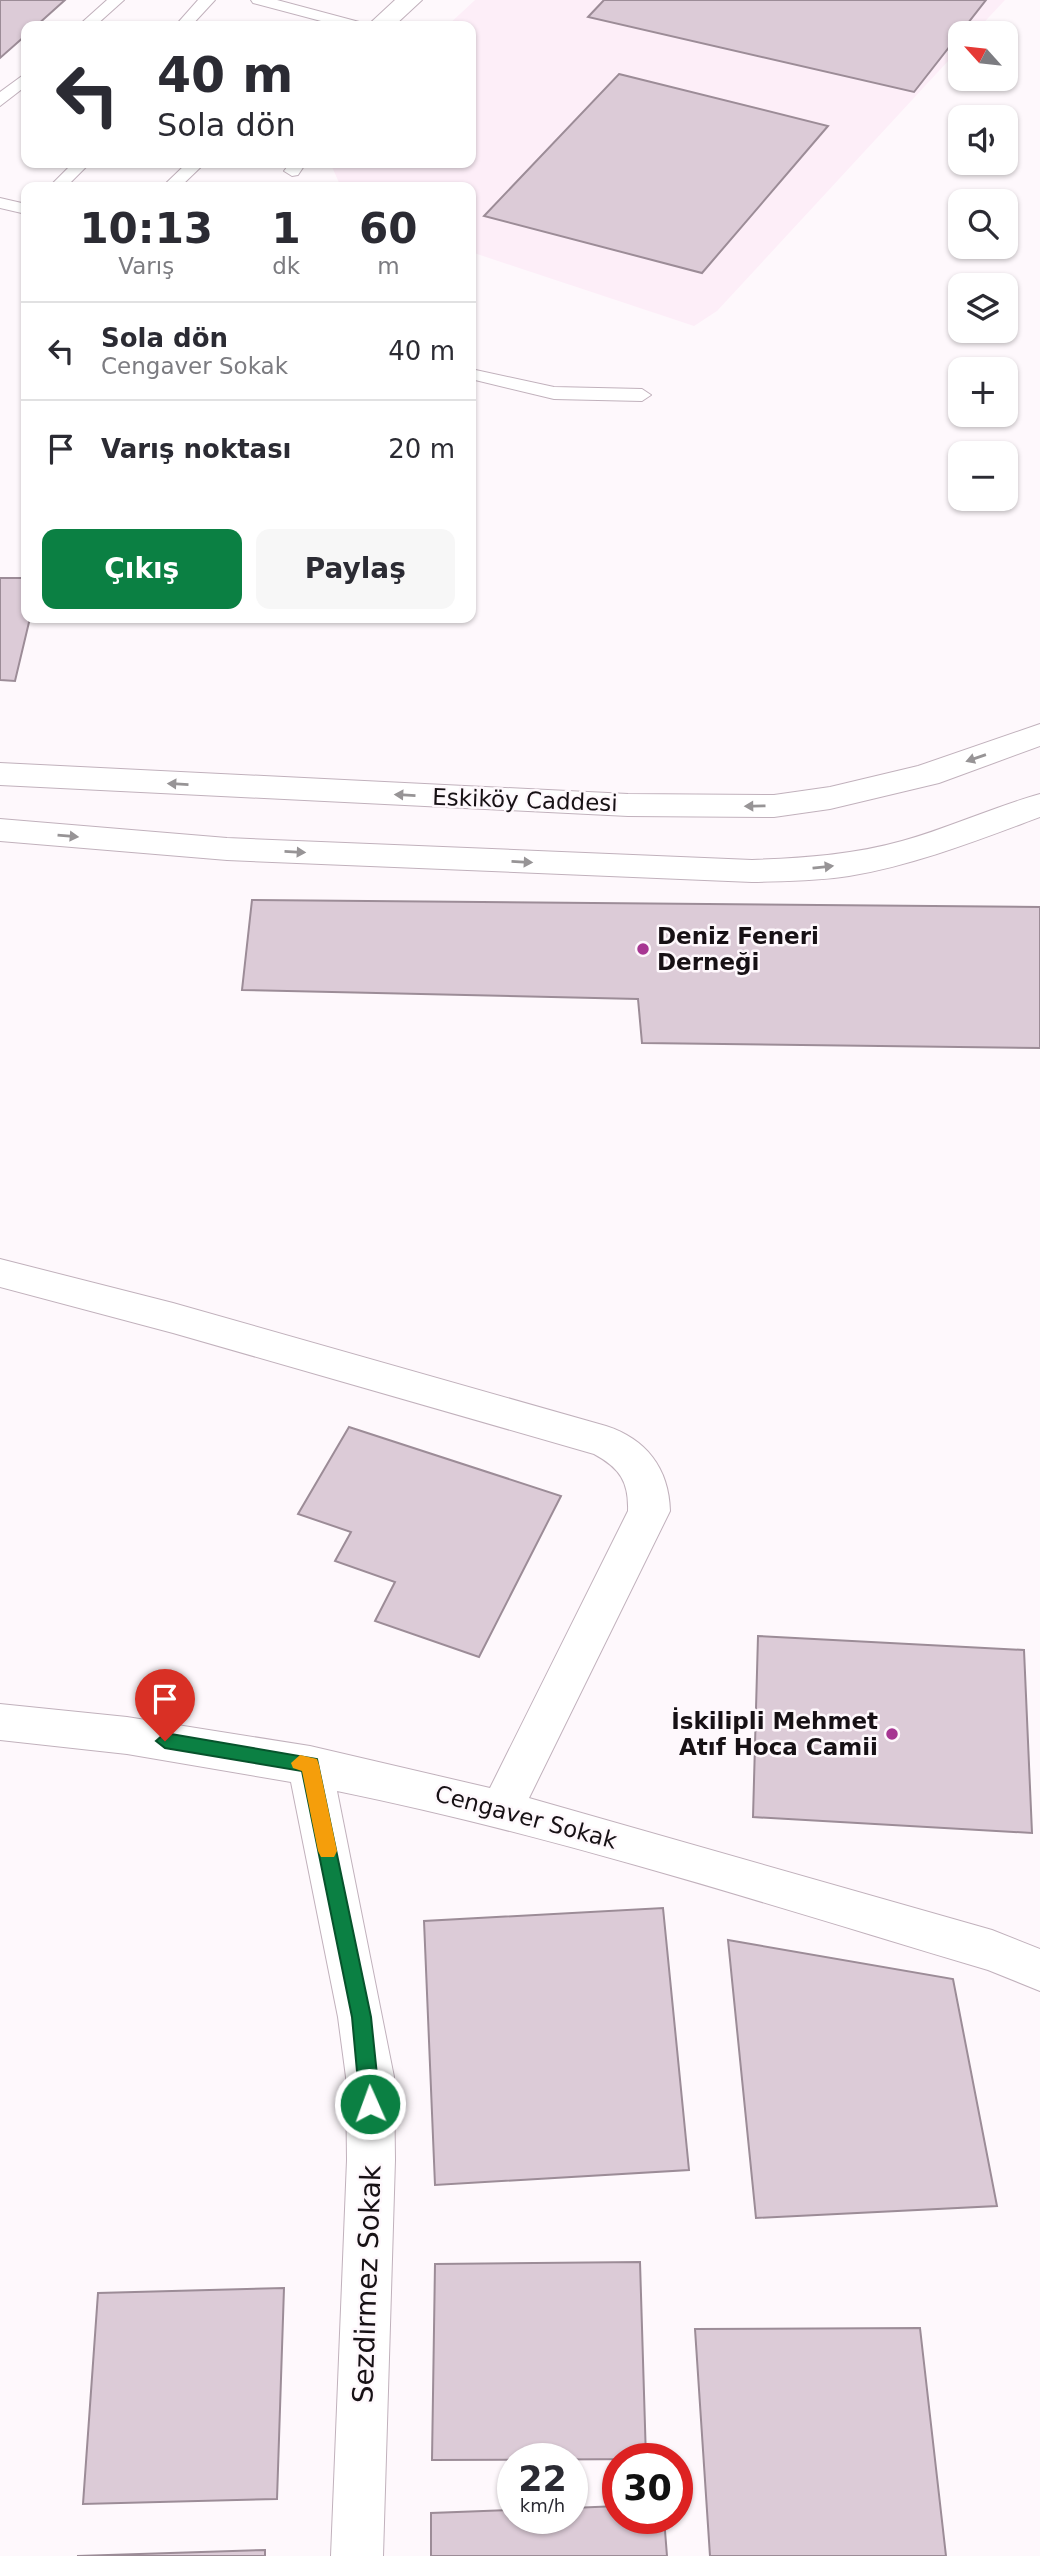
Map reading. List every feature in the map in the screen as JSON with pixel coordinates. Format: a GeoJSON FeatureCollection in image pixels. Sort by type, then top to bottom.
{"type":"FeatureCollection","features":[{"type":"Feature","properties":{"kind":"street"},"geometry":{"type":"LineString","coordinates":[[385,21],[410,0]]}},
{"type":"Feature","properties":{"kind":"street","name":"Eskiköy Caddesi"},"geometry":{"type":"LineString","coordinates":[[0,774],[462,798],[677,806],[774,806],[830,798],[927,775],[1040,734]]}},
{"type":"Feature","properties":{"kind":"street"},"geometry":{"type":"LineString","coordinates":[[0,830],[227,849],[752,870],[822,868],[873,859],[930,844],[1040,805]]}},
{"type":"Feature","properties":{"kind":"street"},"geometry":{"type":"LineString","coordinates":[[0,1273],[173,1318],[606,1442],[635,1460],[644,1472],[650,1491],[649,1511],[502,1810]]}},
{"type":"Feature","properties":{"kind":"street","name":"Cengaver Sokak"},"geometry":{"type":"LineString","coordinates":[[0,1722],[88,1729],[310,1765],[502,1810],[992,1951],[1040,1970]]}},
{"type":"Feature","properties":{"kind":"street","name":"Sezdirmez Sokak"},"geometry":{"type":"LineString","coordinates":[[310,1765],[362,2017],[370,2077],[371,2160],[358,2556]]}},
{"type":"Feature","properties":{"kind":"lane"},"geometry":{"type":"LineString","coordinates":[[92,21],[116,0]]}},
{"type":"Feature","properties":{"kind":"lane"},"geometry":{"type":"LineString","coordinates":[[188,21],[207,0]]}},
{"type":"Feature","properties":{"kind":"lane"},"geometry":{"type":"LineString","coordinates":[[259,0],[335,21]]}},
{"type":"Feature","properties":{"kind":"lane"},"geometry":{"type":"LineString","coordinates":[[0,101],[21,82]]}},
{"type":"Feature","properties":{"kind":"lane"},"geometry":{"type":"LineString","coordinates":[[62,182],[77,168]]}},
{"type":"Feature","properties":{"kind":"lane"},"geometry":{"type":"LineString","coordinates":[[176,182],[191,168]]}},
{"type":"Feature","properties":{"kind":"lane"},"geometry":{"type":"LineString","coordinates":[[0,203],[21,208]]}},
{"type":"Feature","properties":{"kind":"lane"},"geometry":{"type":"LineString","coordinates":[[476,375],[554,393],[642,395]]}},
{"type":"Feature","properties":{"kind":"shaded area"},"geometry":{"type":"Polygon","coordinates":[[[475,0],[1005,0],[985,21],[948,21],[948,61],[717,311],[694,326],[476,254],[476,182],[339,182],[332,168],[476,168],[476,21],[452,21],[475,0]]]}},
{"type":"Feature","properties":{"kind":"building"},"geometry":{"type":"Polygon","coordinates":[[[0,0],[65,0],[42,21],[21,21],[21,39],[0,58],[0,0]]]}},
{"type":"Feature","properties":{"kind":"building"},"geometry":{"type":"Polygon","coordinates":[[[604,0],[986,0],[970,21],[948,21],[948,49],[914,92],[588,17],[604,0]]]}},
{"type":"Feature","properties":{"kind":"building"},"geometry":{"type":"Polygon","coordinates":[[[619,74],[828,126],[702,273],[484,216],[619,74]]]}},
{"type":"Feature","properties":{"kind":"building"},"geometry":{"type":"Polygon","coordinates":[[[0,578],[21,578],[21,623],[29,623],[15,681],[0,680],[0,578]]]}},
{"type":"Feature","properties":{"kind":"building","name":"Deniz Feneri Derneği"},"geometry":{"type":"Polygon","coordinates":[[[252,900],[1040,907],[1040,1048],[642,1043],[638,999],[242,990],[252,900]]]}},
{"type":"Feature","properties":{"kind":"building"},"geometry":{"type":"Polygon","coordinates":[[[349,1427],[561,1496],[479,1657],[375,1621],[395,1582],[335,1561],[351,1532],[298,1514],[349,1427]]]}},
{"type":"Feature","properties":{"kind":"building","name":"İskilipli Mehmet Atıf Hoca Camii"},"geometry":{"type":"Polygon","coordinates":[[[758,1636],[1024,1650],[1032,1833],[753,1817],[758,1636]]]}},
{"type":"Feature","properties":{"kind":"building"},"geometry":{"type":"Polygon","coordinates":[[[663,1908],[689,2170],[435,2185],[424,1921],[663,1908]]]}},
{"type":"Feature","properties":{"kind":"building"},"geometry":{"type":"Polygon","coordinates":[[[728,1940],[953,1979],[997,2206],[756,2218],[728,1940]]]}},
{"type":"Feature","properties":{"kind":"building"},"geometry":{"type":"Polygon","coordinates":[[[640,2262],[646,2443],[602,2443],[602,2459],[588,2459],[588,2443],[497,2443],[497,2460],[432,2460],[435,2264],[640,2262]]]}},
{"type":"Feature","properties":{"kind":"building"},"geometry":{"type":"Polygon","coordinates":[[[284,2288],[277,2499],[83,2504],[98,2293],[284,2288]]]}},
{"type":"Feature","properties":{"kind":"building"},"geometry":{"type":"Polygon","coordinates":[[[920,2328],[946,2556],[710,2556],[695,2329],[920,2328]]]}},
{"type":"Feature","properties":{"kind":"building"},"geometry":{"type":"Polygon","coordinates":[[[588,2507],[602,2507],[602,2534],[665,2534],[667,2556],[431,2556],[431,2513],[497,2511],[497,2534],[588,2534],[588,2507]]]}},
{"type":"Feature","properties":{"kind":"building"},"geometry":{"type":"Polygon","coordinates":[[[265,2550],[265,2556],[77,2556],[265,2550]]]}},
{"type":"Feature","properties":{"kind":"slow traffic"},"geometry":{"type":"LineString","coordinates":[[300,1763],[310,1765],[328,1851]]}},
{"type":"Feature","properties":{"kind":"place","name":"Deniz Feneri Derneği"},"geometry":{"type":"Point","coordinates":[643,949]}},
{"type":"Feature","properties":{"kind":"place","name":"İskilipli Mehmet Atıf Hoca Camii"},"geometry":{"type":"Point","coordinates":[892,1734]}},
{"type":"Feature","properties":{"kind":"route"},"geometry":{"type":"LineString","coordinates":[[165,1741],[310,1765],[362,2017],[370,2077],[370,2104]]}}]}
